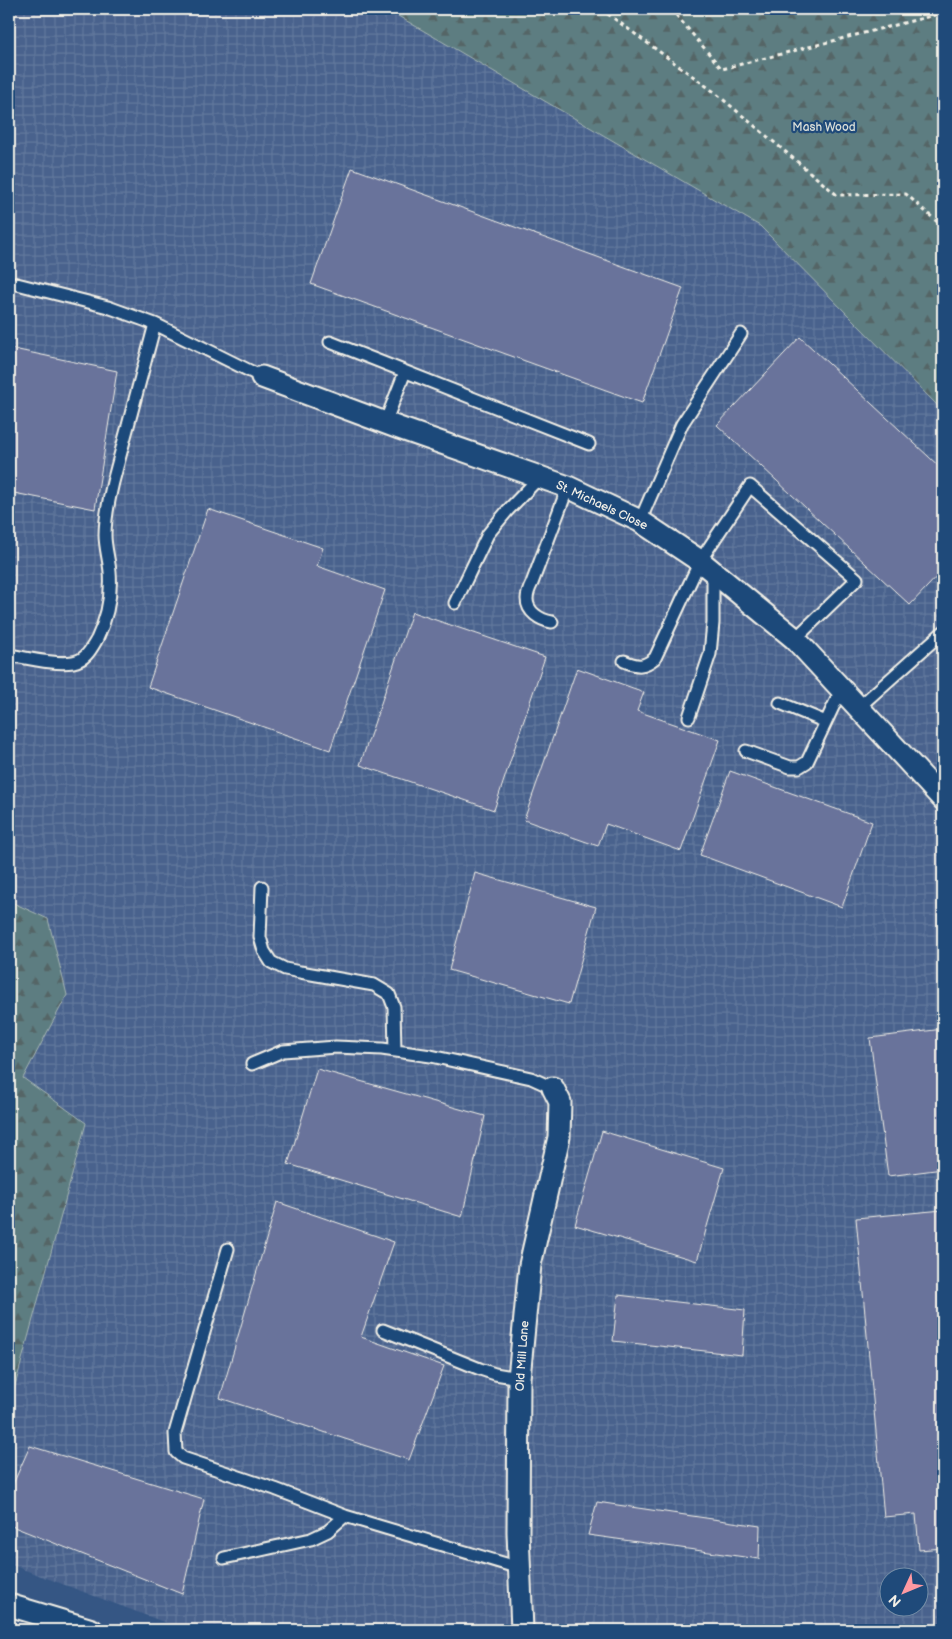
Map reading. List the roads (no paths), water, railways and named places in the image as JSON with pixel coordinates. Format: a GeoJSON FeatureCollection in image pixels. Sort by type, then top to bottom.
{"type":"FeatureCollection","features":[{"type":"Feature","properties":{"kind":"street","name":"St. Michaels Close"},"geometry":{"type":"LineString","coordinates":[[262,377],[568,487],[640,520],[707,566],[795,639],[943,799]]}},
{"type":"Feature","properties":{"kind":"street","name":"Old Mill Lane"},"geometry":{"type":"LineString","coordinates":[[522,1630],[518,1532],[519,1378],[530,1265],[559,1137],[560,1102],[553,1088]]}},
{"type":"Feature","properties":{"kind":"street"},"geometry":{"type":"LineString","coordinates":[[9,1605],[92,1630]]}},
{"type":"Feature","properties":{"kind":"lane"},"geometry":{"type":"LineString","coordinates":[[9,282],[108,307],[155,324],[262,377]]}},
{"type":"Feature","properties":{"kind":"lane"},"geometry":{"type":"LineString","coordinates":[[9,655],[62,663],[75,662],[84,657],[92,648],[99,633],[110,602],[110,574],[105,535],[112,482],[155,324]]}},
{"type":"Feature","properties":{"kind":"lane"},"geometry":{"type":"LineString","coordinates":[[640,520],[682,424],[741,334]]}},
{"type":"Feature","properties":{"kind":"lane"},"geometry":{"type":"LineString","coordinates":[[330,342],[590,444]]}},
{"type":"Feature","properties":{"kind":"lane"},"geometry":{"type":"LineString","coordinates":[[386,423],[405,372]]}},
{"type":"Feature","properties":{"kind":"lane"},"geometry":{"type":"LineString","coordinates":[[455,603],[488,534],[539,478]]}},
{"type":"Feature","properties":{"kind":"lane"},"geometry":{"type":"LineString","coordinates":[[624,661],[636,666],[643,666],[655,658],[750,486],[857,580],[795,639]]}},
{"type":"Feature","properties":{"kind":"lane"},"geometry":{"type":"LineString","coordinates":[[552,622],[544,621],[534,614],[527,599],[568,487]]}},
{"type":"Feature","properties":{"kind":"lane"},"geometry":{"type":"LineString","coordinates":[[689,717],[710,654],[713,623],[707,566]]}},
{"type":"Feature","properties":{"kind":"lane"},"geometry":{"type":"LineString","coordinates":[[859,707],[943,632]]}},
{"type":"Feature","properties":{"kind":"lane"},"geometry":{"type":"LineString","coordinates":[[746,751],[790,767],[799,767],[807,762],[842,688]]}},
{"type":"Feature","properties":{"kind":"lane"},"geometry":{"type":"LineString","coordinates":[[780,703],[826,722]]}},
{"type":"Feature","properties":{"kind":"lane"},"geometry":{"type":"LineString","coordinates":[[262,887],[260,937],[264,951],[271,962],[300,972],[374,985],[389,994],[394,1007],[395,1051]]}},
{"type":"Feature","properties":{"kind":"lane"},"geometry":{"type":"LineString","coordinates":[[252,1064],[283,1051],[336,1048],[382,1049],[446,1059],[531,1078],[553,1088]]}},
{"type":"Feature","properties":{"kind":"lane"},"geometry":{"type":"LineString","coordinates":[[228,1248],[175,1434],[176,1452],[183,1458],[275,1489],[345,1516],[519,1568]]}},
{"type":"Feature","properties":{"kind":"lane"},"geometry":{"type":"LineString","coordinates":[[383,1330],[480,1370],[519,1378]]}},
{"type":"Feature","properties":{"kind":"lane"},"geometry":{"type":"LineString","coordinates":[[224,1558],[310,1539],[328,1531],[345,1516]]}},
{"type":"Feature","properties":{"kind":"park label","name":"Mash Wood"},"geometry":{"type":"Point","coordinates":[824,127]}}]}
